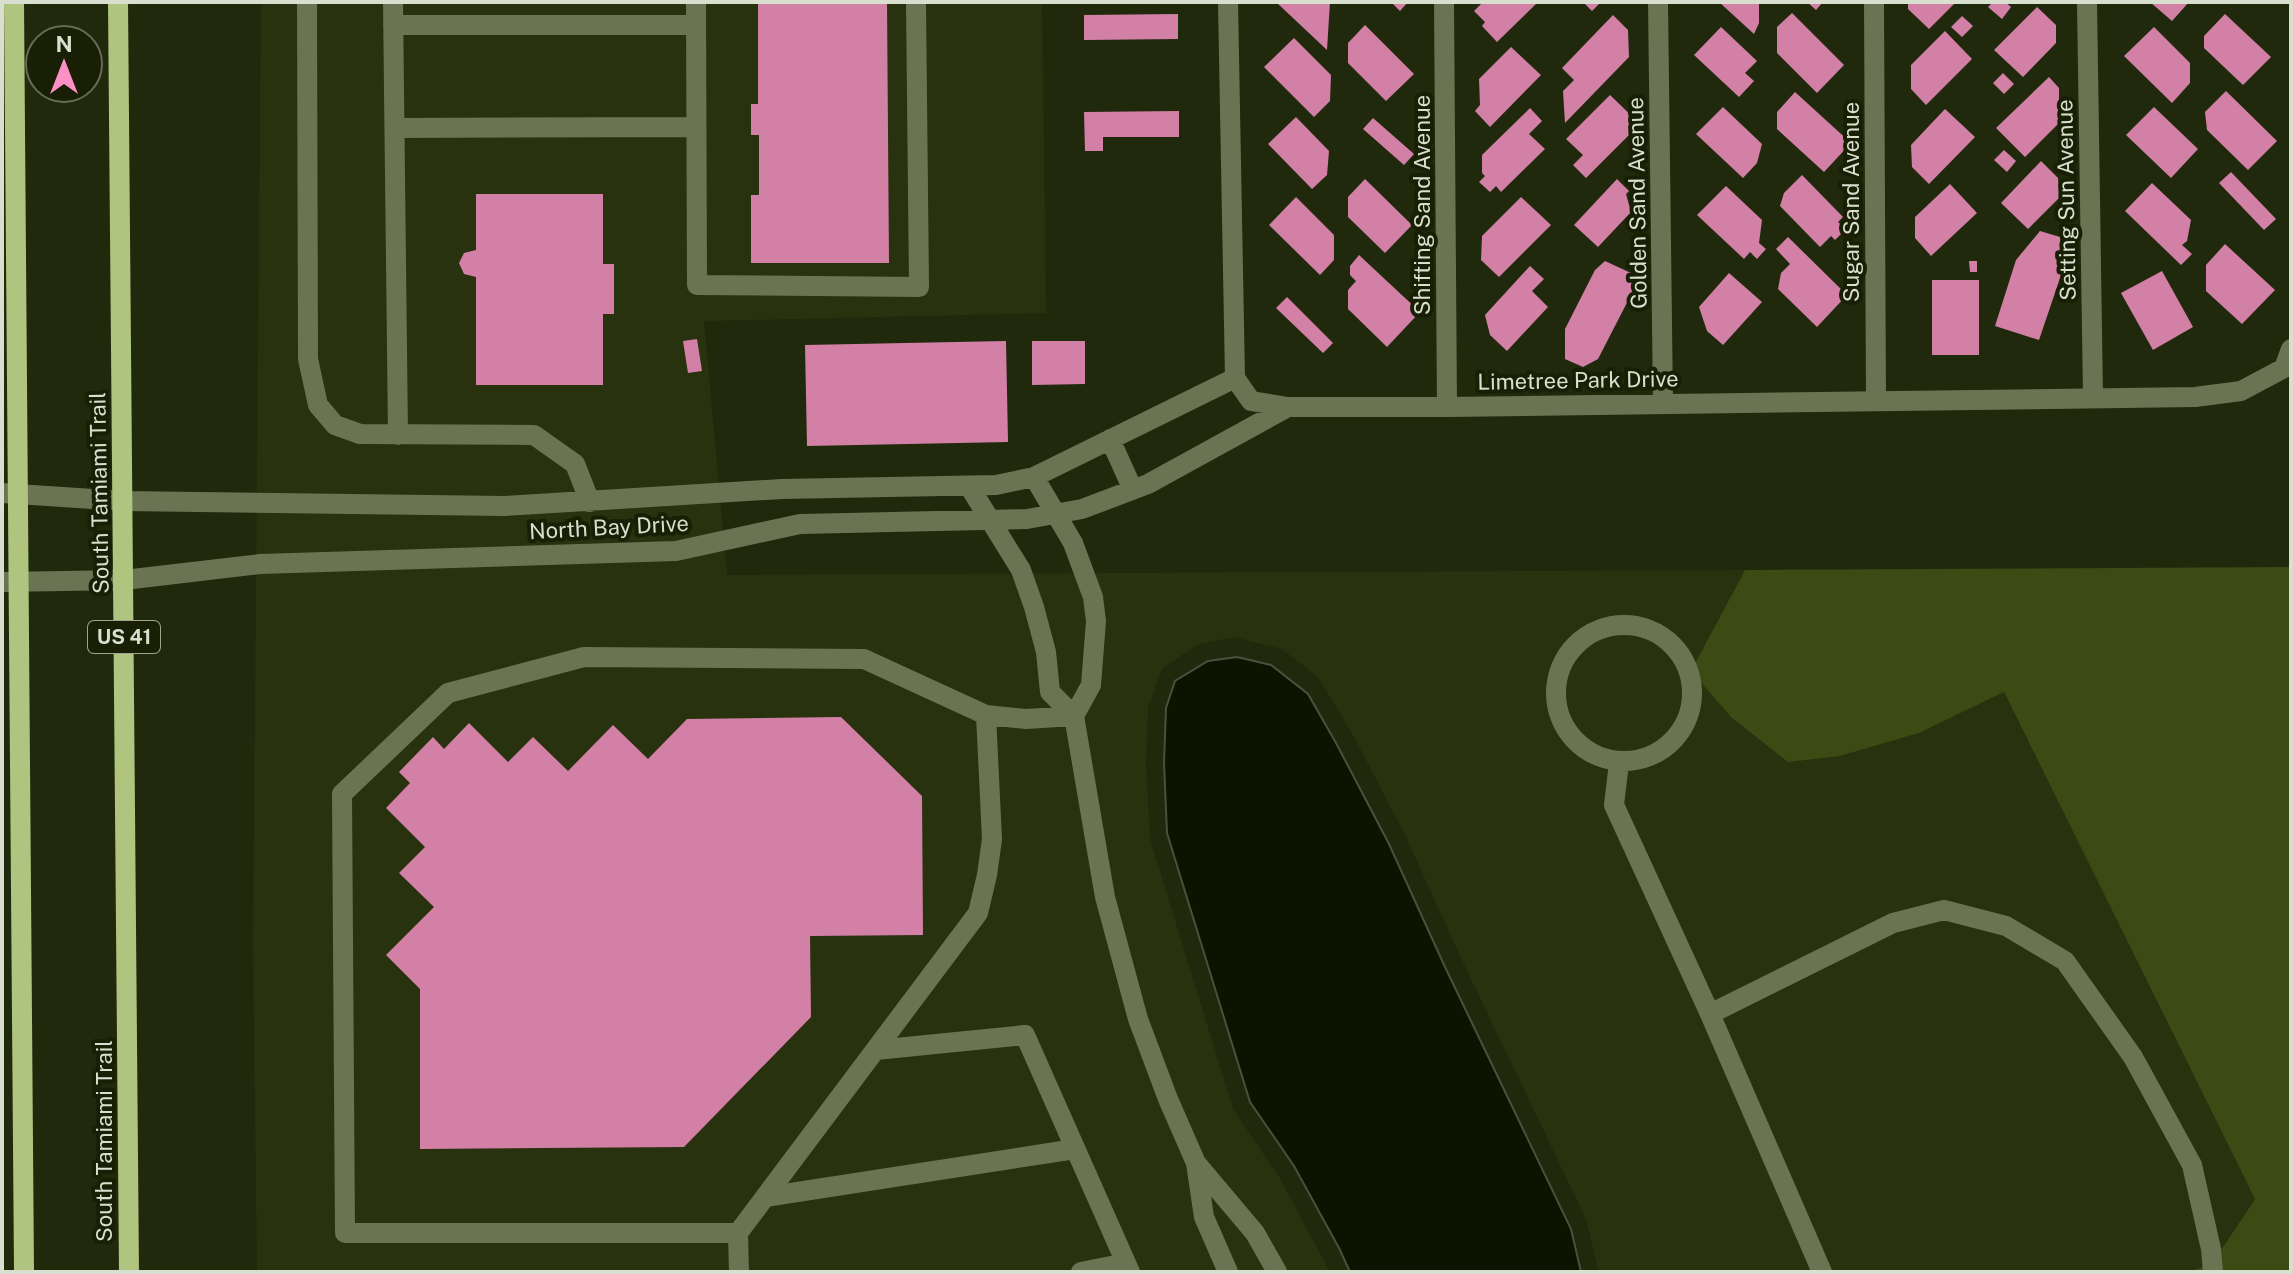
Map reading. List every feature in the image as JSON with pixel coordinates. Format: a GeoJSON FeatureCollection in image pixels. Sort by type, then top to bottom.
{"type":"FeatureCollection","features":[{"type":"Feature","properties":{"kind":"main road"},"geometry":{"type":"LineString","coordinates":[[14,2],[10,582],[24,1272]]}},
{"type":"Feature","properties":{"kind":"main road","name":"South Tamiami Trail"},"geometry":{"type":"LineString","coordinates":[[118,2],[129,1272]]}},
{"type":"Feature","properties":{"kind":"street"},"geometry":{"type":"LineString","coordinates":[[307,2],[308,359],[318,405],[335,425],[360,434],[534,435],[575,464],[590,502]]}},
{"type":"Feature","properties":{"kind":"street"},"geometry":{"type":"LineString","coordinates":[[393,2],[398,435]]}},
{"type":"Feature","properties":{"kind":"street"},"geometry":{"type":"LineString","coordinates":[[696,2],[697,285],[919,287],[916,2]]}},
{"type":"Feature","properties":{"kind":"street"},"geometry":{"type":"LineString","coordinates":[[1228,2],[1235,378]]}},
{"type":"Feature","properties":{"kind":"street","name":"Shifting Sand Avenue"},"geometry":{"type":"LineString","coordinates":[[1444,2],[1447,407]]}},
{"type":"Feature","properties":{"kind":"street","name":"Golden Sand Avenue"},"geometry":{"type":"LineString","coordinates":[[1658,2],[1663,403]]}},
{"type":"Feature","properties":{"kind":"street","name":"Sugar Sand Avenue"},"geometry":{"type":"LineString","coordinates":[[1874,2],[1876,401]]}},
{"type":"Feature","properties":{"kind":"street","name":"Setting Sun Avenue"},"geometry":{"type":"LineString","coordinates":[[2087,2],[2093,397]]}},
{"type":"Feature","properties":{"kind":"street"},"geometry":{"type":"LineString","coordinates":[[393,25],[696,25]]}},
{"type":"Feature","properties":{"kind":"street"},"geometry":{"type":"LineString","coordinates":[[395,128],[696,127]]}},
{"type":"Feature","properties":{"kind":"street","name":"Limetree Park Drive"},"geometry":{"type":"LineString","coordinates":[[1235,378],[1251,401],[1288,407],[2195,397],[2241,391],[2284,368],[2291,349]]}},
{"type":"Feature","properties":{"kind":"street","name":"North Bay Drive"},"geometry":{"type":"LineString","coordinates":[[10,493],[123,501],[505,506],[782,489],[996,485],[1034,477],[1235,378]]}},
{"type":"Feature","properties":{"kind":"street","name":"North Bay Drive"},"geometry":{"type":"LineString","coordinates":[[10,582],[124,580],[260,564],[676,551],[800,524],[1027,519],[1082,509],[1133,490],[1288,407]]}},
{"type":"Feature","properties":{"kind":"street"},"geometry":{"type":"LineString","coordinates":[[1110,439],[1133,490]]}},
{"type":"Feature","properties":{"kind":"street"},"geometry":{"type":"LineString","coordinates":[[1034,477],[1073,543],[1093,597],[1096,621],[1091,685],[1074,716]]}},
{"type":"Feature","properties":{"kind":"street"},"geometry":{"type":"LineString","coordinates":[[969,486],[1021,570],[1046,652],[1050,692],[1074,716],[1105,897],[1138,1019],[1196,1163],[1204,1217],[1228,1272]]}},
{"type":"Feature","properties":{"kind":"street"},"geometry":{"type":"LineString","coordinates":[[1632,625],[1655,631],[1674,645],[1687,665],[1693,689],[1690,712],[1680,733],[1662,750],[1641,760],[1619,763],[1598,757],[1580,746],[1565,730],[1557,711],[1555,689],[1559,668],[1570,649],[1586,635],[1608,626],[1632,625]]}},
{"type":"Feature","properties":{"kind":"street"},"geometry":{"type":"LineString","coordinates":[[738,1233],[345,1233],[342,794],[448,693],[584,657],[864,659],[986,715],[1026,719],[1074,716]]}},
{"type":"Feature","properties":{"kind":"street"},"geometry":{"type":"LineString","coordinates":[[739,1272],[738,1233],[978,913],[992,839],[986,715]]}},
{"type":"Feature","properties":{"kind":"street"},"geometry":{"type":"LineString","coordinates":[[1619,763],[1614,805],[1710,1014],[1822,1272]]}},
{"type":"Feature","properties":{"kind":"street"},"geometry":{"type":"LineString","coordinates":[[1710,1014],[1893,923],[1944,910],[2006,926],[2065,961],[2133,1057],[2192,1165],[2211,1249],[2213,1272]]}},
{"type":"Feature","properties":{"kind":"street"},"geometry":{"type":"LineString","coordinates":[[876,1050],[1025,1035],[1128,1267],[1081,1272]]}},
{"type":"Feature","properties":{"kind":"street"},"geometry":{"type":"LineString","coordinates":[[765,1197],[1075,1149]]}},
{"type":"Feature","properties":{"kind":"street"},"geometry":{"type":"LineString","coordinates":[[1196,1163],[1255,1233],[1277,1272]]}},
{"type":"Feature","properties":{"kind":"shaded area"},"geometry":{"type":"Polygon","coordinates":[[[261,2],[1042,2],[1046,313],[704,321],[727,575],[1745,570],[1691,671],[1840,756],[1919,733],[2004,692],[2255,1199],[2211,1263],[2189,1272],[1599,1272],[1586,1219],[1405,835],[1352,733],[1318,677],[1282,649],[1234,637],[1199,644],[1162,668],[1148,708],[1146,764],[1150,839],[1233,1109],[1279,1177],[1330,1272],[257,1272],[253,943],[261,2]]]}},
{"type":"Feature","properties":{"kind":"shaded area"},"geometry":{"type":"Polygon","coordinates":[[[2291,567],[2291,1272],[2189,1272],[2212,1263],[2255,1199],[2004,692],[1919,733],[1840,756],[1788,762],[1731,717],[1691,671],[1745,570],[2291,567]]]}},
{"type":"Feature","properties":{"kind":"shaded area"},"geometry":{"type":"Polygon","coordinates":[[[1237,657],[1271,665],[1308,694],[1336,743],[1389,844],[1571,1229],[1581,1272],[1350,1272],[1294,1166],[1250,1102],[1167,833],[1164,763],[1166,708],[1175,681],[1208,661],[1237,657]]]}},
{"type":"Feature","properties":{"kind":"building"},"geometry":{"type":"Polygon","coordinates":[[[758,2],[887,2],[889,263],[751,263],[751,195],[759,195],[759,135],[751,135],[751,104],[758,104],[758,2]]]}},
{"type":"Feature","properties":{"kind":"building"},"geometry":{"type":"Polygon","coordinates":[[[1276,2],[1330,2],[1327,50],[1276,2]]]}},
{"type":"Feature","properties":{"kind":"building"},"geometry":{"type":"Polygon","coordinates":[[[1391,2],[1408,2],[1400,11],[1391,2]]]}},
{"type":"Feature","properties":{"kind":"building"},"geometry":{"type":"Polygon","coordinates":[[[1483,2],[1538,2],[1497,42],[1482,26],[1485,22],[1474,11],[1483,2]]]}},
{"type":"Feature","properties":{"kind":"building"},"geometry":{"type":"Polygon","coordinates":[[[1583,2],[1601,2],[1592,11],[1583,2]]]}},
{"type":"Feature","properties":{"kind":"building"},"geometry":{"type":"Polygon","coordinates":[[[1719,2],[1759,2],[1759,23],[1754,34],[1719,2]]]}},
{"type":"Feature","properties":{"kind":"building"},"geometry":{"type":"Polygon","coordinates":[[[1807,2],[1823,2],[1816,10],[1807,2]]]}},
{"type":"Feature","properties":{"kind":"building"},"geometry":{"type":"Polygon","coordinates":[[[1908,2],[1956,2],[1929,29],[1908,9],[1908,2]]]}},
{"type":"Feature","properties":{"kind":"building"},"geometry":{"type":"Polygon","coordinates":[[[1993,2],[2005,2],[2011,7],[2002,19],[1988,7],[1993,2]]]}},
{"type":"Feature","properties":{"kind":"building"},"geometry":{"type":"Polygon","coordinates":[[[2150,2],[2189,2],[2172,21],[2150,2]]]}},
{"type":"Feature","properties":{"kind":"building"},"geometry":{"type":"Polygon","coordinates":[[[2037,7],[2056,25],[2056,43],[2023,77],[1994,50],[2037,7]]]}},
{"type":"Feature","properties":{"kind":"building"},"geometry":{"type":"Polygon","coordinates":[[[1792,13],[1844,65],[1817,93],[1777,53],[1777,27],[1792,13]]]}},
{"type":"Feature","properties":{"kind":"building"},"geometry":{"type":"Polygon","coordinates":[[[1178,14],[1178,39],[1084,40],[1084,15],[1178,14]]]}},
{"type":"Feature","properties":{"kind":"building"},"geometry":{"type":"Polygon","coordinates":[[[2225,14],[2271,57],[2243,85],[2204,48],[2204,36],[2225,14]]]}},
{"type":"Feature","properties":{"kind":"building"},"geometry":{"type":"Polygon","coordinates":[[[1613,15],[1628,30],[1629,57],[1565,123],[1563,91],[1574,80],[1562,68],[1613,15]]]}},
{"type":"Feature","properties":{"kind":"building"},"geometry":{"type":"Polygon","coordinates":[[[1962,16],[1973,26],[1962,37],[1951,27],[1962,16]]]}},
{"type":"Feature","properties":{"kind":"building"},"geometry":{"type":"Polygon","coordinates":[[[1365,25],[1414,74],[1386,101],[1348,63],[1348,43],[1365,25]]]}},
{"type":"Feature","properties":{"kind":"building"},"geometry":{"type":"Polygon","coordinates":[[[1721,27],[1757,61],[1745,73],[1754,81],[1739,97],[1694,55],[1721,27]]]}},
{"type":"Feature","properties":{"kind":"building"},"geometry":{"type":"Polygon","coordinates":[[[2154,27],[2190,63],[2190,83],[2172,103],[2124,56],[2154,27]]]}},
{"type":"Feature","properties":{"kind":"building"},"geometry":{"type":"Polygon","coordinates":[[[1945,31],[1972,59],[1926,105],[1911,89],[1911,65],[1945,31]]]}},
{"type":"Feature","properties":{"kind":"building"},"geometry":{"type":"Polygon","coordinates":[[[1294,38],[1331,75],[1330,101],[1314,117],[1264,67],[1294,38]]]}},
{"type":"Feature","properties":{"kind":"building"},"geometry":{"type":"Polygon","coordinates":[[[1511,47],[1541,75],[1490,127],[1475,111],[1480,105],[1479,79],[1511,47]]]}},
{"type":"Feature","properties":{"kind":"building"},"geometry":{"type":"Polygon","coordinates":[[[2003,73],[2014,84],[2004,94],[1993,83],[2003,73]]]}},
{"type":"Feature","properties":{"kind":"building"},"geometry":{"type":"Polygon","coordinates":[[[2049,77],[2059,88],[2059,123],[2025,157],[1996,128],[2049,77]]]}},
{"type":"Feature","properties":{"kind":"building"},"geometry":{"type":"Polygon","coordinates":[[[2226,91],[2277,141],[2248,170],[2207,130],[2205,112],[2226,91]]]}},
{"type":"Feature","properties":{"kind":"building"},"geometry":{"type":"Polygon","coordinates":[[[1795,92],[1851,143],[1824,172],[1777,129],[1777,112],[1795,92]]]}},
{"type":"Feature","properties":{"kind":"building"},"geometry":{"type":"Polygon","coordinates":[[[1610,95],[1640,124],[1586,178],[1573,165],[1583,155],[1566,139],[1610,95]]]}},
{"type":"Feature","properties":{"kind":"building"},"geometry":{"type":"Polygon","coordinates":[[[1723,107],[1762,144],[1757,163],[1743,178],[1696,134],[1723,107]]]}},
{"type":"Feature","properties":{"kind":"building"},"geometry":{"type":"Polygon","coordinates":[[[2154,107],[2198,149],[2171,178],[2126,135],[2154,107]]]}},
{"type":"Feature","properties":{"kind":"building"},"geometry":{"type":"Polygon","coordinates":[[[1530,108],[1542,121],[1529,134],[1545,149],[1501,192],[1496,186],[1490,192],[1479,182],[1485,176],[1482,173],[1482,155],[1530,108]]]}},
{"type":"Feature","properties":{"kind":"building"},"geometry":{"type":"Polygon","coordinates":[[[1945,109],[1975,137],[1929,184],[1912,167],[1911,145],[1945,109]]]}},
{"type":"Feature","properties":{"kind":"building"},"geometry":{"type":"Polygon","coordinates":[[[1179,111],[1179,137],[1103,137],[1103,151],[1085,151],[1084,112],[1179,111]]]}},
{"type":"Feature","properties":{"kind":"building"},"geometry":{"type":"Polygon","coordinates":[[[1296,117],[1329,151],[1327,175],[1312,189],[1268,144],[1296,117]]]}},
{"type":"Feature","properties":{"kind":"building"},"geometry":{"type":"Polygon","coordinates":[[[1373,118],[1414,154],[1404,165],[1363,129],[1373,118]]]}},
{"type":"Feature","properties":{"kind":"building"},"geometry":{"type":"Polygon","coordinates":[[[2004,150],[2016,161],[2007,172],[1994,160],[2004,150]]]}},
{"type":"Feature","properties":{"kind":"building"},"geometry":{"type":"Polygon","coordinates":[[[2041,161],[2058,178],[2059,198],[2028,229],[2001,203],[2041,161]]]}},
{"type":"Feature","properties":{"kind":"building"},"geometry":{"type":"Polygon","coordinates":[[[2231,172],[2276,219],[2264,230],[2219,183],[2231,172]]]}},
{"type":"Feature","properties":{"kind":"building"},"geometry":{"type":"Polygon","coordinates":[[[1802,175],[1843,217],[1838,222],[1846,229],[1835,240],[1831,236],[1820,247],[1780,206],[1784,193],[1802,175]]]}},
{"type":"Feature","properties":{"kind":"building"},"geometry":{"type":"Polygon","coordinates":[[[1365,179],[1412,225],[1385,253],[1348,217],[1348,197],[1365,179]]]}},
{"type":"Feature","properties":{"kind":"building"},"geometry":{"type":"Polygon","coordinates":[[[1617,179],[1629,191],[1626,194],[1631,212],[1598,247],[1574,225],[1617,179]]]}},
{"type":"Feature","properties":{"kind":"building"},"geometry":{"type":"Polygon","coordinates":[[[2152,183],[2191,220],[2187,241],[2182,245],[2192,254],[2181,265],[2125,211],[2152,183]]]}},
{"type":"Feature","properties":{"kind":"building"},"geometry":{"type":"Polygon","coordinates":[[[1950,184],[1977,213],[1931,256],[1915,238],[1915,217],[1950,184]]]}},
{"type":"Feature","properties":{"kind":"building"},"geometry":{"type":"Polygon","coordinates":[[[1726,186],[1762,220],[1759,243],[1766,249],[1757,259],[1750,252],[1744,259],[1697,215],[1726,186]]]}},
{"type":"Feature","properties":{"kind":"building"},"geometry":{"type":"Polygon","coordinates":[[[476,194],[603,194],[603,264],[614,264],[614,314],[603,314],[603,385],[476,385],[476,277],[464,274],[459,263],[464,253],[476,250],[476,194]]]}},
{"type":"Feature","properties":{"kind":"building"},"geometry":{"type":"Polygon","coordinates":[[[1296,197],[1334,235],[1334,260],[1320,275],[1269,225],[1296,197]]]}},
{"type":"Feature","properties":{"kind":"building"},"geometry":{"type":"Polygon","coordinates":[[[1521,197],[1551,225],[1499,277],[1481,260],[1482,236],[1521,197]]]}},
{"type":"Feature","properties":{"kind":"building"},"geometry":{"type":"Polygon","coordinates":[[[2040,231],[2060,237],[2061,275],[2039,340],[1995,326],[2016,260],[2040,231]]]}},
{"type":"Feature","properties":{"kind":"building"},"geometry":{"type":"Polygon","coordinates":[[[1788,237],[1847,295],[1817,327],[1778,289],[1781,273],[1790,264],[1776,249],[1788,237]]]}},
{"type":"Feature","properties":{"kind":"building"},"geometry":{"type":"Polygon","coordinates":[[[2225,244],[2275,290],[2242,324],[2206,291],[2206,265],[2225,244]]]}},
{"type":"Feature","properties":{"kind":"building"},"geometry":{"type":"Polygon","coordinates":[[[1359,255],[1420,312],[1387,347],[1348,309],[1348,290],[1356,281],[1350,275],[1350,266],[1359,255]]]}},
{"type":"Feature","properties":{"kind":"building"},"geometry":{"type":"Polygon","coordinates":[[[1605,261],[1631,273],[1634,289],[1598,359],[1583,367],[1565,359],[1565,329],[1595,270],[1605,261]]]}},
{"type":"Feature","properties":{"kind":"building"},"geometry":{"type":"Polygon","coordinates":[[[1969,261],[1977,261],[1977,272],[1970,272],[1969,261]]]}},
{"type":"Feature","properties":{"kind":"building"},"geometry":{"type":"Polygon","coordinates":[[[1530,266],[1544,279],[1532,291],[1548,307],[1507,351],[1490,335],[1485,315],[1530,266]]]}},
{"type":"Feature","properties":{"kind":"building"},"geometry":{"type":"Polygon","coordinates":[[[2162,271],[2193,327],[2153,350],[2121,293],[2162,271]]]}},
{"type":"Feature","properties":{"kind":"building"},"geometry":{"type":"Polygon","coordinates":[[[1729,273],[1762,302],[1723,345],[1707,331],[1699,307],[1729,273]]]}},
{"type":"Feature","properties":{"kind":"building"},"geometry":{"type":"Polygon","coordinates":[[[1932,280],[1979,280],[1979,355],[1932,355],[1932,280]]]}},
{"type":"Feature","properties":{"kind":"building"},"geometry":{"type":"Polygon","coordinates":[[[1287,297],[1333,343],[1323,353],[1276,308],[1287,297]]]}},
{"type":"Feature","properties":{"kind":"building"},"geometry":{"type":"Polygon","coordinates":[[[697,339],[702,371],[688,373],[683,341],[697,339]]]}},
{"type":"Feature","properties":{"kind":"building"},"geometry":{"type":"Polygon","coordinates":[[[1006,341],[1008,442],[807,446],[805,345],[1006,341]]]}},
{"type":"Feature","properties":{"kind":"building"},"geometry":{"type":"Polygon","coordinates":[[[1032,341],[1085,341],[1085,384],[1032,385],[1032,341]]]}},
{"type":"Feature","properties":{"kind":"building"},"geometry":{"type":"Polygon","coordinates":[[[841,717],[922,796],[923,935],[810,936],[811,1017],[684,1147],[420,1149],[420,989],[386,955],[434,907],[399,873],[425,847],[386,808],[410,783],[399,772],[433,737],[444,749],[469,723],[508,762],[533,737],[568,771],[613,725],[648,759],[687,719],[841,717]]]}}]}
